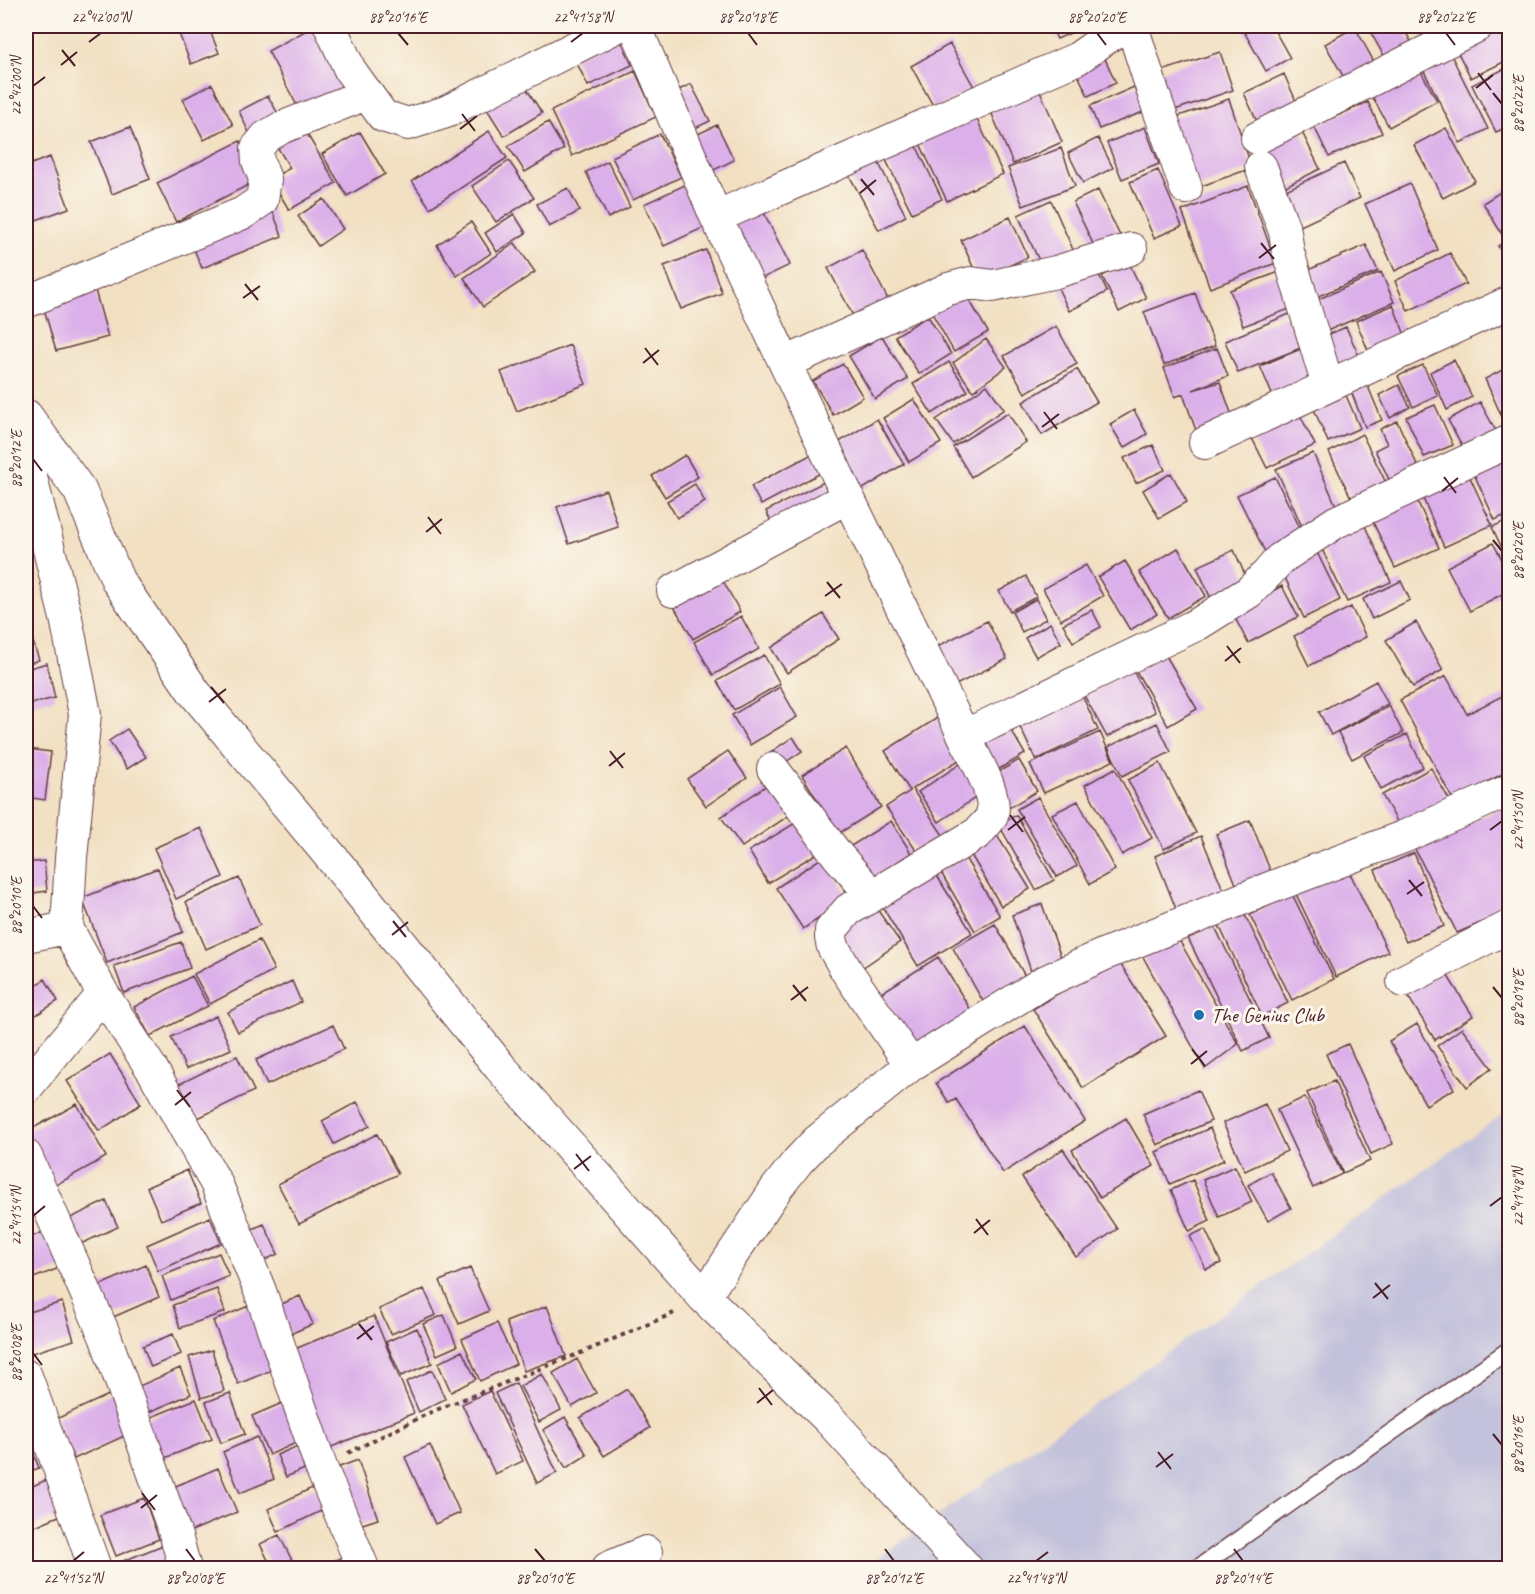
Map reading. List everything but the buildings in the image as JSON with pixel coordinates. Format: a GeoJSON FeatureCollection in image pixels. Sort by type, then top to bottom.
{"type":"FeatureCollection","features":[{"type":"Feature","properties":{"kind":"street"},"geometry":{"type":"LineString","coordinates":[[330,26],[350,70],[383,116],[408,124],[446,112],[618,26]]}},
{"type":"Feature","properties":{"kind":"street"},"geometry":{"type":"LineString","coordinates":[[635,26],[716,217],[848,497],[984,775],[994,803],[992,817],[978,833],[848,910],[831,930],[833,947],[846,970],[911,1065]]}},
{"type":"Feature","properties":{"kind":"street"},"geometry":{"type":"LineString","coordinates":[[716,217],[1078,58],[1120,26]]}},
{"type":"Feature","properties":{"kind":"street"},"geometry":{"type":"LineString","coordinates":[[1132,26],[1186,188]]}},
{"type":"Feature","properties":{"kind":"street"},"geometry":{"type":"LineString","coordinates":[[1328,386],[1259,152],[1477,26]]}},
{"type":"Feature","properties":{"kind":"street"},"geometry":{"type":"LineString","coordinates":[[26,302],[243,213],[262,200],[264,179],[258,161],[257,148],[266,137],[281,128],[366,94]]}},
{"type":"Feature","properties":{"kind":"street"},"geometry":{"type":"LineString","coordinates":[[785,363],[948,288],[971,283],[993,286],[1056,272],[1131,249]]}},
{"type":"Feature","properties":{"kind":"street"},"geometry":{"type":"LineString","coordinates":[[1205,443],[1509,302]]}},
{"type":"Feature","properties":{"kind":"street"},"geometry":{"type":"LineString","coordinates":[[26,416],[80,491],[118,581],[194,692],[346,875],[500,1067],[704,1297],[829,1419],[966,1569]]}},
{"type":"Feature","properties":{"kind":"street"},"geometry":{"type":"LineString","coordinates":[[964,736],[1198,624],[1249,592],[1280,559],[1336,522],[1509,441]]}},
{"type":"Feature","properties":{"kind":"street"},"geometry":{"type":"LineString","coordinates":[[26,457],[66,618],[85,714],[71,858],[67,928],[103,994],[153,1071],[217,1185],[260,1291],[321,1467],[363,1569]]}},
{"type":"Feature","properties":{"kind":"street"},"geometry":{"type":"LineString","coordinates":[[673,591],[848,497]]}},
{"type":"Feature","properties":{"kind":"street"},"geometry":{"type":"LineString","coordinates":[[774,769],[838,856],[872,895]]}},
{"type":"Feature","properties":{"kind":"street"},"geometry":{"type":"LineString","coordinates":[[704,1297],[776,1189],[798,1161],[816,1142],[911,1065],[1044,982],[1074,968],[1272,887],[1508,795]]}},
{"type":"Feature","properties":{"kind":"street"},"geometry":{"type":"LineString","coordinates":[[1403,981],[1509,926]]}},
{"type":"Feature","properties":{"kind":"street"},"geometry":{"type":"LineString","coordinates":[[26,936],[67,928]]}},
{"type":"Feature","properties":{"kind":"street"},"geometry":{"type":"LineString","coordinates":[[26,1089],[103,994]]}},
{"type":"Feature","properties":{"kind":"street"},"geometry":{"type":"LineString","coordinates":[[26,1156],[105,1336],[176,1536],[185,1569]]}},
{"type":"Feature","properties":{"kind":"street"},"geometry":{"type":"LineString","coordinates":[[26,1376],[95,1569]]}},
{"type":"Feature","properties":{"kind":"street"},"geometry":{"type":"LineString","coordinates":[[608,1569],[646,1552]]}},
{"type":"Feature","properties":{"kind":"lane"},"geometry":{"type":"LineString","coordinates":[[1198,1569],[1509,1349]]}},
{"type":"Feature","properties":{"kind":"path"},"geometry":{"type":"LineString","coordinates":[[321,1467],[431,1412],[588,1350],[666,1317],[704,1297]]}},
{"type":"Feature","properties":{"kind":"shaded area"},"geometry":{"type":"Polygon","coordinates":[[[1509,1110],[1509,1568],[864,1568],[1509,1110]]]}},
{"type":"Feature","properties":{"kind":"place","name":"The Genius Club"},"geometry":{"type":"Point","coordinates":[1199,1015]}}]}
